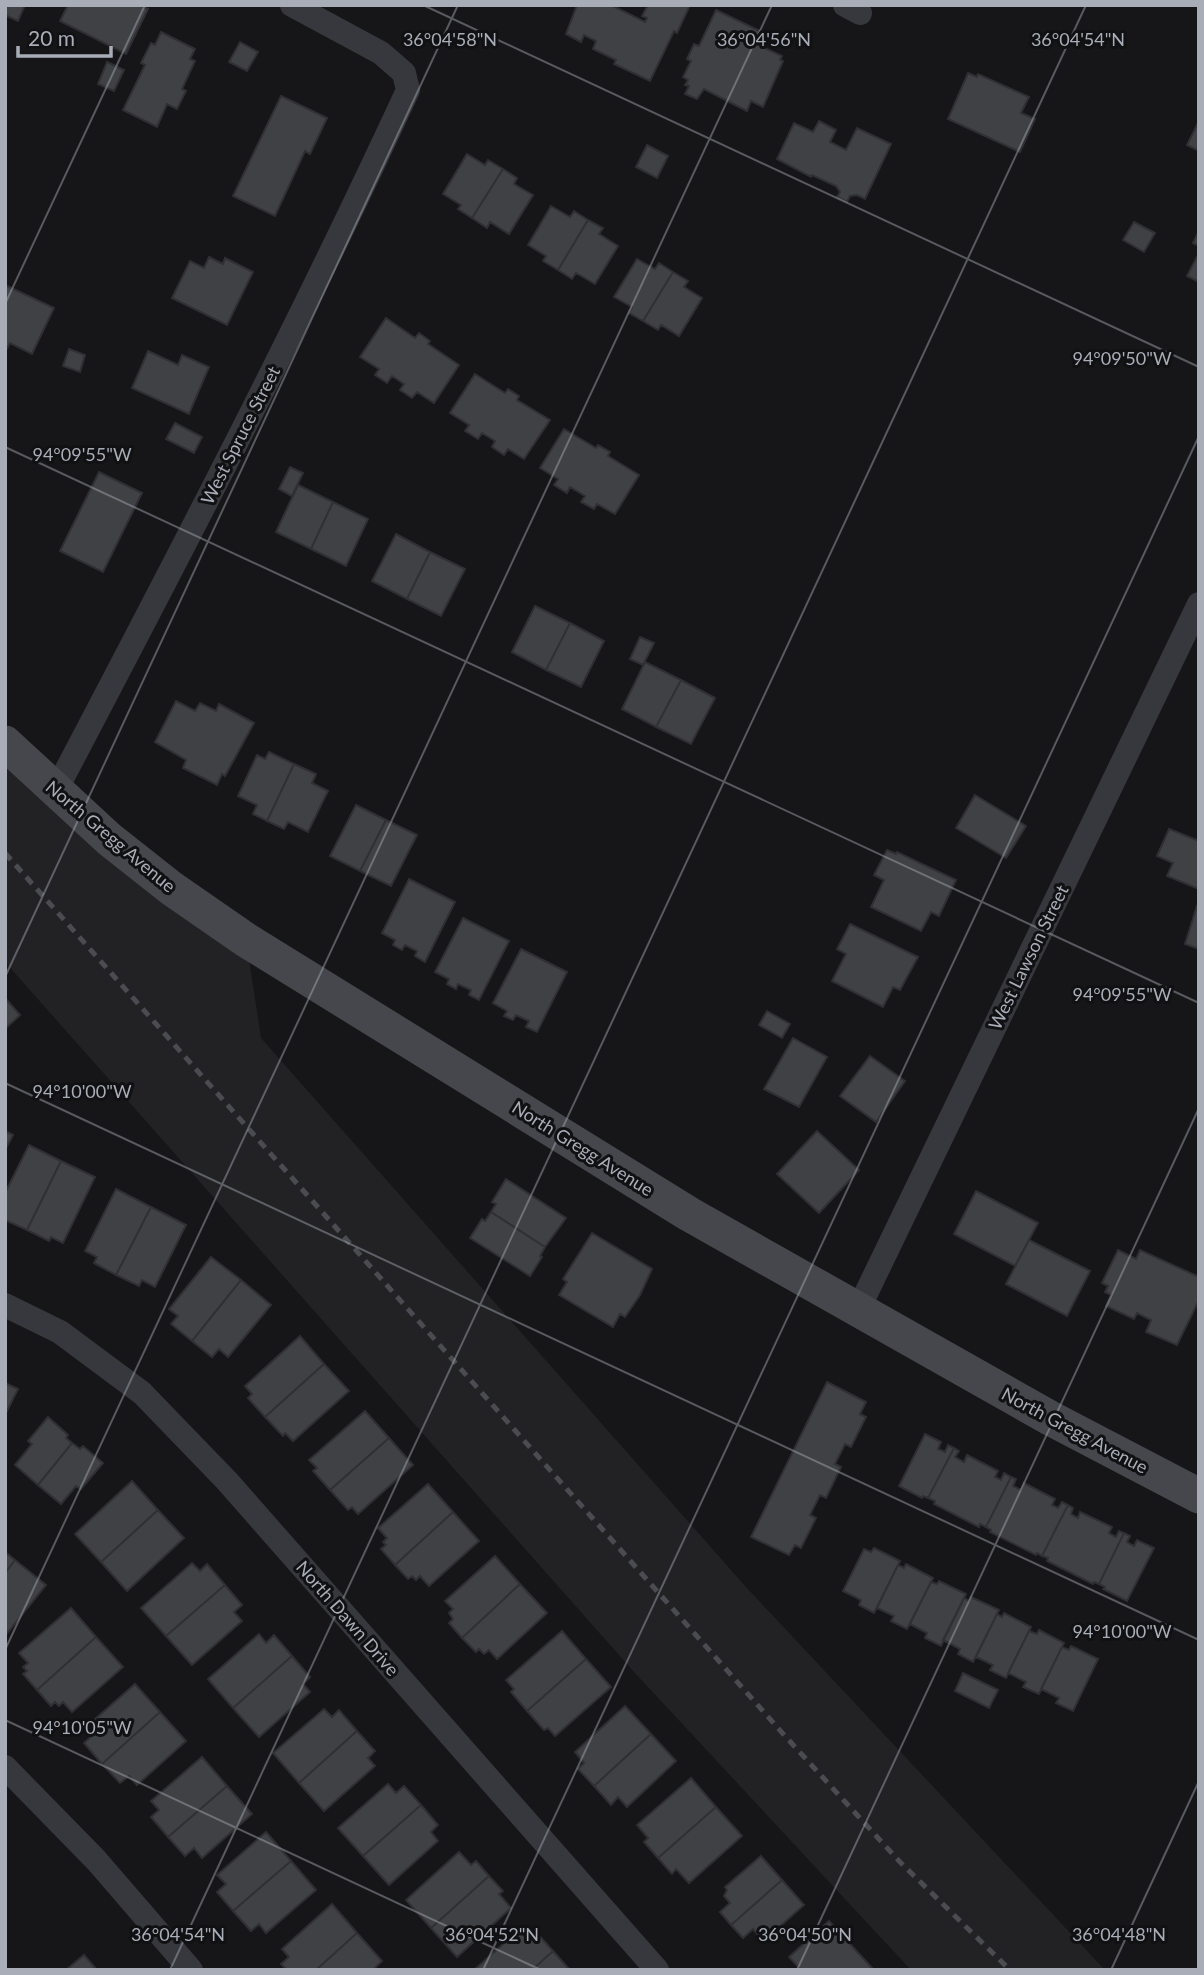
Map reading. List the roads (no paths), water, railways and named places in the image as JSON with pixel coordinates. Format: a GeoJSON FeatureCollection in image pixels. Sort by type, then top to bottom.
{"type":"FeatureCollection","features":[{"type":"Feature","properties":{"kind":"main road","name":"North Gregg Avenue"},"geometry":{"type":"LineString","coordinates":[[5,743],[108,839],[246,940],[689,1214],[1051,1418],[1199,1496]]}},
{"type":"Feature","properties":{"kind":"street","name":"West Spruce Street"},"geometry":{"type":"LineString","coordinates":[[55,792],[190,536],[346,225],[408,90],[404,73],[381,53],[292,5]]}},
{"type":"Feature","properties":{"kind":"street","name":"West Lawson Street"},"geometry":{"type":"LineString","coordinates":[[858,1310],[1199,604]]}},
{"type":"Feature","properties":{"kind":"street","name":"North Dawn Drive"},"geometry":{"type":"LineString","coordinates":[[5,1305],[60,1332],[151,1402],[228,1481],[657,1970]]}},
{"type":"Feature","properties":{"kind":"street"},"geometry":{"type":"LineString","coordinates":[[5,1767],[96,1860],[191,1970]]}},
{"type":"Feature","properties":{"kind":"railway"},"geometry":{"type":"LineString","coordinates":[[5,853],[785,1736],[900,1862],[1010,1970]]}}]}
